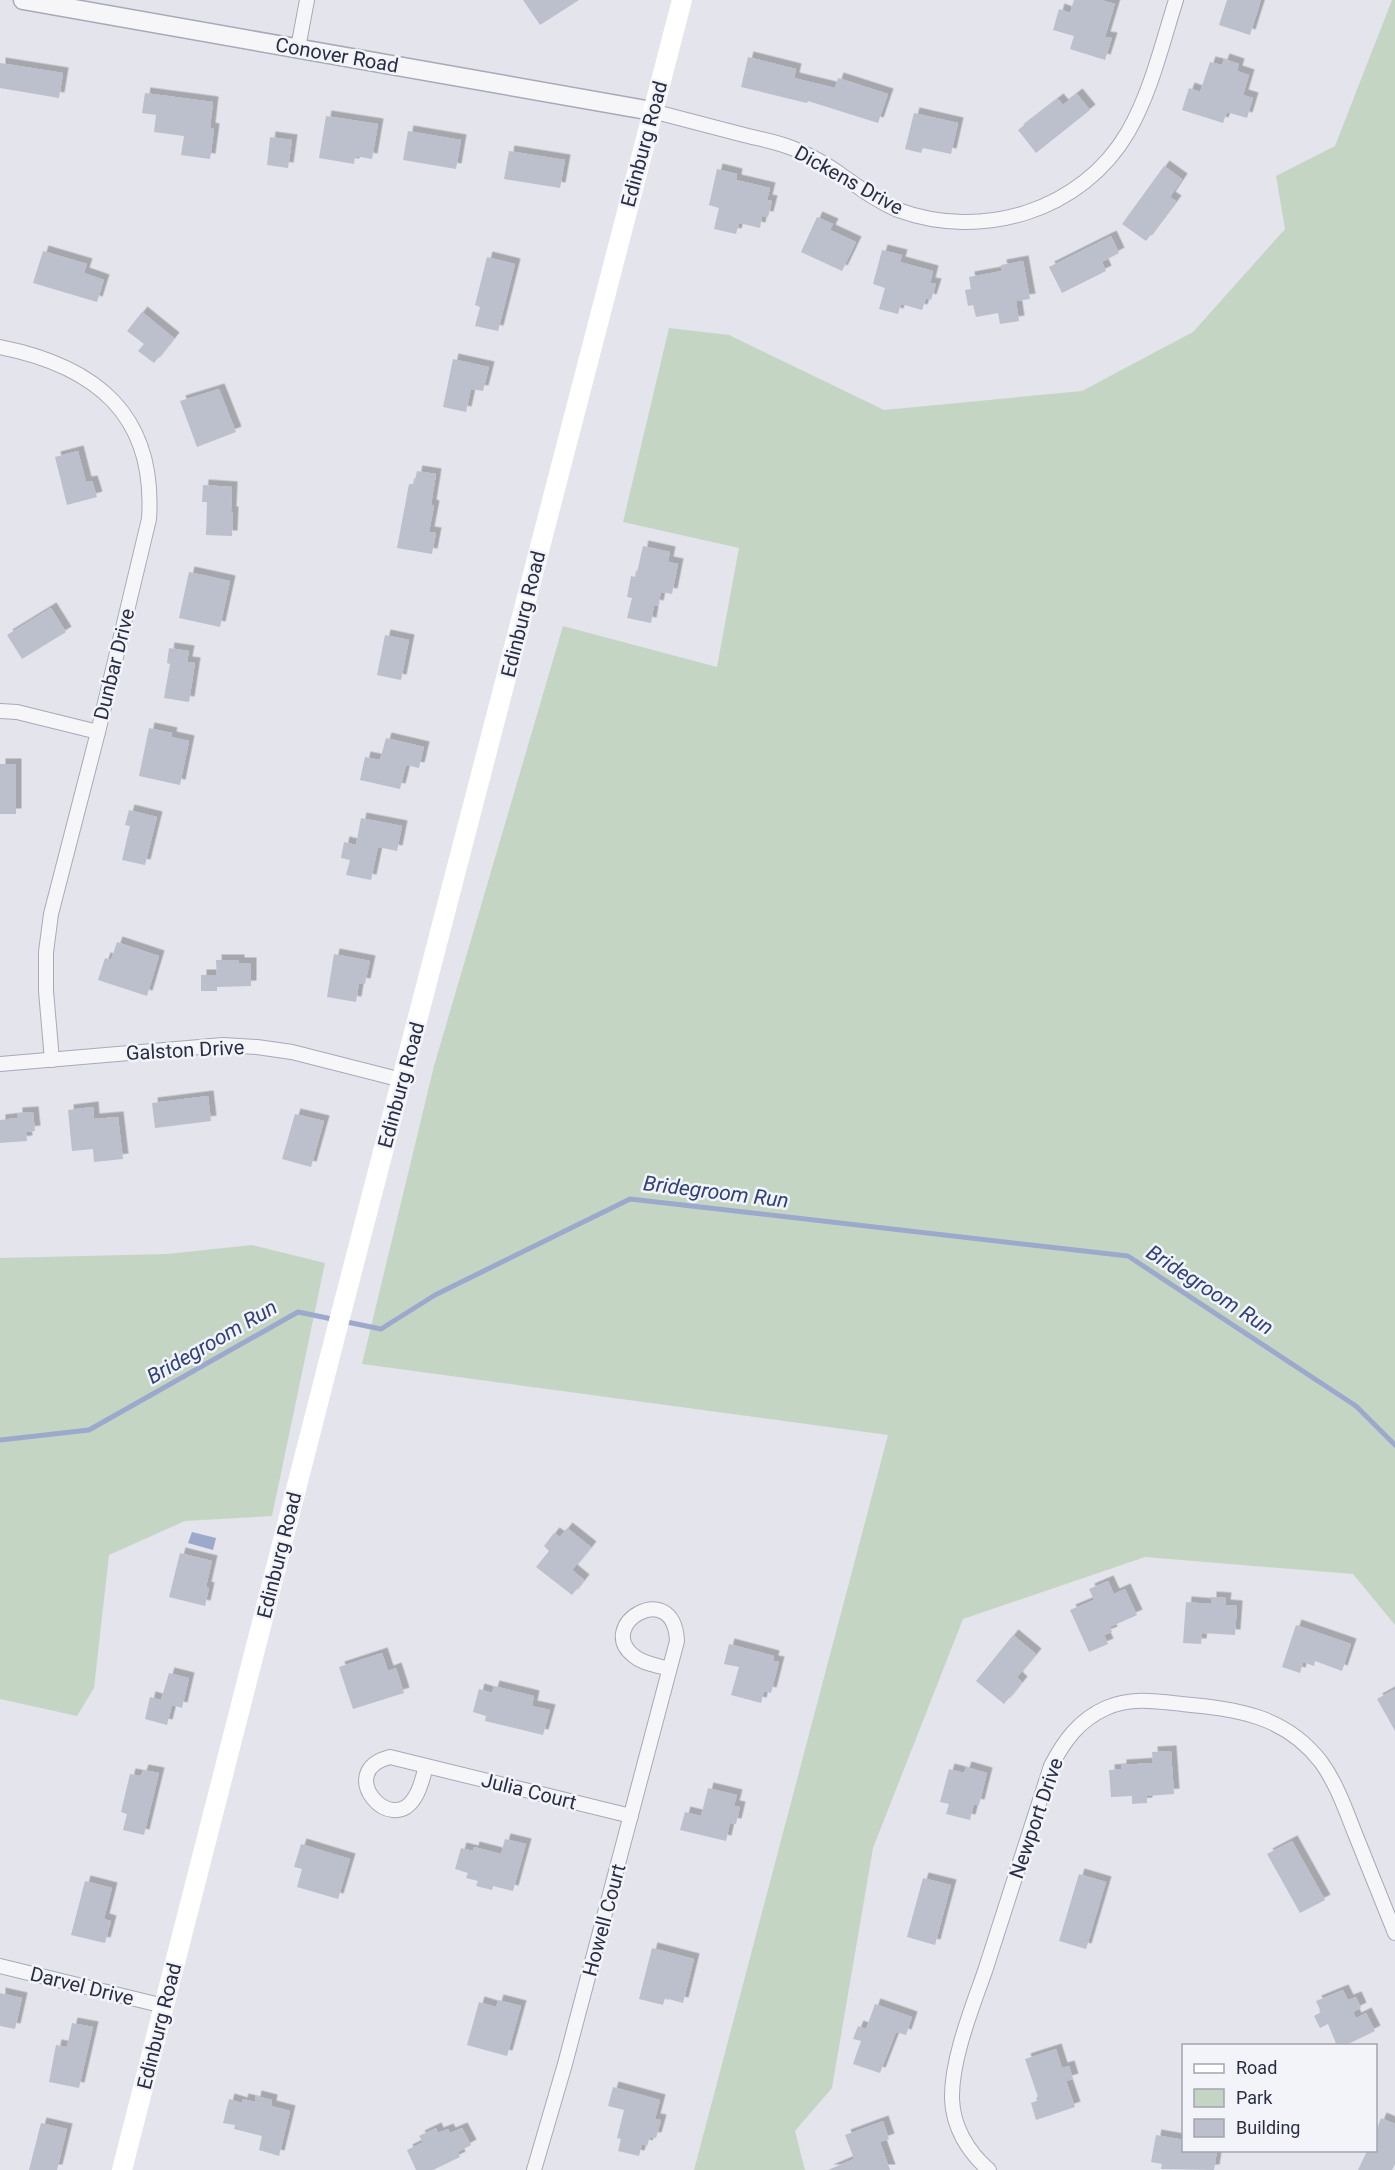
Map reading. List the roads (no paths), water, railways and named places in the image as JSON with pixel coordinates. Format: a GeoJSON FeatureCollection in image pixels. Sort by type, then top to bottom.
{"type":"FeatureCollection","features":[{"type":"Feature","properties":{"kind":"main road","name":"Edinburg Road"},"geometry":{"type":"LineString","coordinates":[[122,2170],[337,1329],[682,0]]}},
{"type":"Feature","properties":{"kind":"street","name":"Conover Road"},"geometry":{"type":"LineString","coordinates":[[23,0],[652,111]]}},
{"type":"Feature","properties":{"kind":"street"},"geometry":{"type":"LineString","coordinates":[[298,48],[307,0]]}},
{"type":"Feature","properties":{"kind":"street","name":"Dickens Drive"},"geometry":{"type":"LineString","coordinates":[[652,111],[789,147],[816,158],[867,194],[896,209],[924,218],[950,222],[1008,219],[1036,210],[1066,195],[1089,178],[1110,157],[1127,134],[1141,107],[1176,0]]}},
{"type":"Feature","properties":{"kind":"street","name":"Dunbar Drive"},"geometry":{"type":"LineString","coordinates":[[0,347],[53,362],[97,385],[116,404],[131,424],[148,470],[151,494],[149,519],[51,914],[46,952],[46,991],[52,1060]]}},
{"type":"Feature","properties":{"kind":"street"},"geometry":{"type":"LineString","coordinates":[[0,711],[17,712],[98,732]]}},
{"type":"Feature","properties":{"kind":"street","name":"Galston Drive"},"geometry":{"type":"LineString","coordinates":[[0,1064],[223,1046],[257,1047],[292,1052],[402,1080]]}},
{"type":"Feature","properties":{"kind":"street","name":"Howell Court"},"geometry":{"type":"LineString","coordinates":[[534,2170],[566,2064],[677,1641],[673,1621],[663,1612],[654,1610],[636,1613],[626,1625],[624,1634],[629,1652],[642,1661],[669,1669]]}},
{"type":"Feature","properties":{"kind":"street","name":"Newport Drive"},"geometry":{"type":"LineString","coordinates":[[989,2170],[977,2160],[965,2142],[957,2123],[952,2101],[953,2078],[967,2025],[1051,1766],[1061,1746],[1075,1729],[1090,1717],[1107,1708],[1127,1702],[1146,1700],[1231,1709],[1257,1715],[1282,1728],[1320,1761],[1335,1784],[1395,1934]]}},
{"type":"Feature","properties":{"kind":"street","name":"Julia Court"},"geometry":{"type":"LineString","coordinates":[[426,1766],[415,1798],[399,1809],[383,1807],[375,1803],[368,1793],[366,1785],[370,1770],[383,1758],[390,1756],[631,1816]]}},
{"type":"Feature","properties":{"kind":"street","name":"Darvel Drive"},"geometry":{"type":"LineString","coordinates":[[0,1966],[164,2006]]}},
{"type":"Feature","properties":{"kind":"water"},"geometry":{"type":"Polygon","coordinates":[[[192,1532],[216,1538],[213,1550],[188,1543],[192,1532]]]}},
{"type":"Feature","properties":{"kind":"waterway","name":"Bridegroom Run"},"geometry":{"type":"LineString","coordinates":[[0,1440],[89,1430],[298,1312],[381,1329],[435,1295],[630,1199],[1128,1256],[1356,1406],[1395,1445]]}}]}
